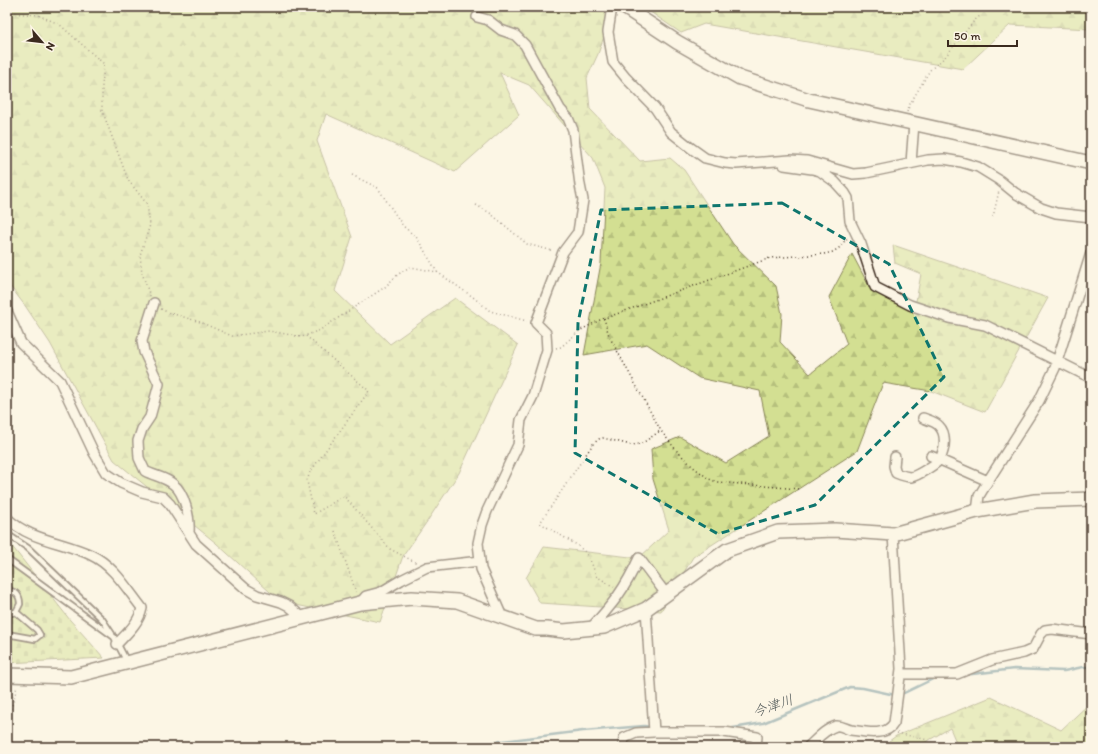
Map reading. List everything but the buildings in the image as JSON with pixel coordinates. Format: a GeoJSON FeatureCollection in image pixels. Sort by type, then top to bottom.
{"type":"FeatureCollection","features":[{"type":"Feature","properties":{"kind":"street"},"geometry":{"type":"LineString","coordinates":[[612,7],[608,32],[613,62],[655,108],[671,132],[705,158],[736,164],[754,164],[770,161],[790,160],[807,161],[853,174],[866,173],[911,163],[944,159],[978,167],[1015,193],[1041,208],[1056,213],[1091,217]]}},
{"type":"Feature","properties":{"kind":"street"},"geometry":{"type":"LineString","coordinates":[[624,7],[677,42],[740,78],[809,100],[1091,162]]}},
{"type":"Feature","properties":{"kind":"street"},"geometry":{"type":"LineString","coordinates":[[477,17],[488,20],[501,30],[515,35],[525,45],[560,109],[568,118],[573,130],[583,200],[578,232],[563,252],[536,323],[546,333],[547,350],[533,396],[521,420],[518,445],[491,501],[482,525],[478,543],[481,569],[503,618]]}},
{"type":"Feature","properties":{"kind":"street"},"geometry":{"type":"LineString","coordinates":[[909,122],[911,163]]}},
{"type":"Feature","properties":{"kind":"street"},"geometry":{"type":"LineString","coordinates":[[770,161],[812,169],[827,175],[845,193],[848,198],[850,221],[862,244],[875,286],[910,305],[949,318],[985,325],[1091,378]]}},
{"type":"Feature","properties":{"kind":"street"},"geometry":{"type":"LineString","coordinates":[[977,511],[979,496],[1039,401],[1057,360],[1091,253]]}},
{"type":"Feature","properties":{"kind":"street"},"geometry":{"type":"LineString","coordinates":[[154,303],[142,341],[144,352],[159,384],[150,417],[142,429],[138,441],[139,458],[145,471],[162,477],[174,484],[183,498],[189,521],[189,532]]}},
{"type":"Feature","properties":{"kind":"street"},"geometry":{"type":"LineString","coordinates":[[7,311],[21,343],[60,381],[94,454],[106,473],[121,483],[142,492],[163,497],[170,504],[196,544],[246,589],[257,595],[289,606],[303,618]]}},
{"type":"Feature","properties":{"kind":"street"},"geometry":{"type":"LineString","coordinates":[[895,457],[894,466],[896,473],[903,476],[912,477],[940,460],[944,446],[944,433],[939,425],[923,418]]}},
{"type":"Feature","properties":{"kind":"street"},"geometry":{"type":"LineString","coordinates":[[931,456],[988,481]]}},
{"type":"Feature","properties":{"kind":"street"},"geometry":{"type":"LineString","coordinates":[[13,675],[71,678],[360,603],[412,598],[457,601],[536,629],[564,631],[604,627],[646,608],[727,550],[778,532],[835,530],[893,534],[977,511],[1035,501],[1091,499]]}},
{"type":"Feature","properties":{"kind":"street"},"geometry":{"type":"LineString","coordinates":[[7,518],[15,526],[35,535],[91,555],[107,565],[142,608],[136,624],[115,640]]}},
{"type":"Feature","properties":{"kind":"street"},"geometry":{"type":"LineString","coordinates":[[808,747],[830,728],[838,726],[851,730],[880,733],[891,728],[894,723],[901,674],[893,534]]}},
{"type":"Feature","properties":{"kind":"street"},"geometry":{"type":"LineString","coordinates":[[590,629],[620,595],[639,558],[666,594]]}},
{"type":"Feature","properties":{"kind":"street"},"geometry":{"type":"LineString","coordinates":[[360,603],[366,596],[381,592],[427,567],[480,561]]}},
{"type":"Feature","properties":{"kind":"street"},"geometry":{"type":"LineString","coordinates":[[646,608],[654,732]]}},
{"type":"Feature","properties":{"kind":"street"},"geometry":{"type":"LineString","coordinates":[[901,674],[957,674],[992,660],[1024,653],[1033,649],[1041,634],[1045,630],[1091,634]]}},
{"type":"Feature","properties":{"kind":"street"},"geometry":{"type":"LineString","coordinates":[[623,747],[624,738],[636,733],[654,732],[724,732],[756,737],[756,747]]}},
{"type":"Feature","properties":{"kind":"lane"},"geometry":{"type":"LineString","coordinates":[[7,534],[28,548],[102,620],[128,663]]}},
{"type":"Feature","properties":{"kind":"lane"},"geometry":{"type":"LineString","coordinates":[[7,559],[115,640]]}},
{"type":"Feature","properties":{"kind":"lane"},"geometry":{"type":"LineString","coordinates":[[7,591],[15,592],[20,600],[20,604],[16,612]]}},
{"type":"Feature","properties":{"kind":"lane"},"geometry":{"type":"LineString","coordinates":[[7,614],[16,612]]}},
{"type":"Feature","properties":{"kind":"lane"},"geometry":{"type":"LineString","coordinates":[[7,634],[36,639],[40,635],[37,630],[16,612]]}},
{"type":"Feature","properties":{"kind":"path"},"geometry":{"type":"LineString","coordinates":[[7,13],[38,15],[59,24],[104,64],[102,110],[128,180],[147,204],[150,225],[140,255],[142,272],[151,300],[159,308],[167,312],[200,322],[232,336],[269,331],[289,336],[302,337],[320,330],[385,287],[404,270],[411,267],[437,272],[473,297],[490,311],[536,323]]}},
{"type":"Feature","properties":{"kind":"path"},"geometry":{"type":"LineString","coordinates":[[909,122],[910,104],[930,70],[946,57],[974,21],[981,15]]}},
{"type":"Feature","properties":{"kind":"path"},"geometry":{"type":"LineString","coordinates":[[352,175],[378,188],[404,226],[417,238],[437,272]]}},
{"type":"Feature","properties":{"kind":"path"},"geometry":{"type":"LineString","coordinates":[[993,217],[1001,182]]}},
{"type":"Feature","properties":{"kind":"path"},"geometry":{"type":"LineString","coordinates":[[476,205],[501,222],[527,244],[563,252]]}},
{"type":"Feature","properties":{"kind":"path"},"geometry":{"type":"LineString","coordinates":[[547,350],[561,347],[578,331],[604,318],[770,258],[833,252],[846,241],[854,227]]}},
{"type":"Feature","properties":{"kind":"path"},"geometry":{"type":"LineString","coordinates":[[604,318],[609,336],[661,431],[682,457],[709,479],[726,483],[799,489]]}},
{"type":"Feature","properties":{"kind":"path"},"geometry":{"type":"LineString","coordinates":[[306,336],[369,391],[310,472],[307,481],[314,514],[344,496],[390,549],[427,567]]}},
{"type":"Feature","properties":{"kind":"path"},"geometry":{"type":"LineString","coordinates":[[620,595],[614,588],[596,576],[592,564],[585,552],[577,545],[540,523],[593,444],[599,439],[603,438],[632,445],[641,444],[661,431]]}},
{"type":"Feature","properties":{"kind":"path"},"geometry":{"type":"LineString","coordinates":[[336,532],[360,603]]}},
{"type":"Feature","properties":{"kind":"path"},"geometry":{"type":"LineString","coordinates":[[7,716],[13,703],[13,675]]}},
{"type":"Feature","properties":{"kind":"path"},"geometry":{"type":"LineString","coordinates":[[886,731],[928,740],[936,747]]}},
{"type":"Feature","properties":{"kind":"highlighted area"},"geometry":{"type":"Polygon","coordinates":[[[782,203],[889,264],[944,377],[815,505],[718,534],[575,453],[578,323],[601,210],[782,203]]]}},
{"type":"Feature","properties":{"kind":"green space"},"geometry":{"type":"Polygon","coordinates":[[[7,7],[614,7],[598,54],[587,78],[590,109],[640,161],[670,158],[684,170],[733,244],[776,286],[782,314],[780,342],[810,374],[847,344],[829,297],[852,254],[870,288],[914,312],[921,274],[895,263],[893,245],[1048,298],[985,412],[931,391],[883,383],[857,451],[693,557],[661,611],[540,603],[526,578],[544,547],[639,558],[669,530],[653,479],[651,449],[680,437],[726,463],[769,436],[760,391],[699,378],[647,344],[584,355],[601,263],[605,188],[593,158],[529,85],[500,73],[519,115],[455,172],[326,114],[317,141],[352,237],[335,291],[390,344],[455,298],[518,345],[459,473],[403,556],[380,622],[281,602],[216,543],[114,460],[50,343],[7,282],[7,7]]]}},
{"type":"Feature","properties":{"kind":"green space"},"geometry":{"type":"Polygon","coordinates":[[[643,7],[1091,7],[1091,29],[1010,25],[963,69],[704,24],[681,33],[643,7]]]}},
{"type":"Feature","properties":{"kind":"green space"},"geometry":{"type":"Polygon","coordinates":[[[7,540],[70,620],[104,658],[7,663],[7,540]]]}},
{"type":"Feature","properties":{"kind":"green space"},"geometry":{"type":"Polygon","coordinates":[[[991,697],[1061,730],[1091,702],[1091,747],[958,747],[950,728],[917,747],[881,747],[896,736],[991,697]]]}},
{"type":"Feature","properties":{"kind":"waterway","name":"今津川"},"geometry":{"type":"LineString","coordinates":[[964,675],[1014,669],[1064,671],[1091,667]]}},
{"type":"Feature","properties":{"kind":"waterway","name":"今津川"},"geometry":{"type":"LineString","coordinates":[[900,695],[935,678]]}},
{"type":"Feature","properties":{"kind":"waterway","name":"今津川"},"geometry":{"type":"LineString","coordinates":[[727,729],[763,723],[850,687],[863,688],[895,695]]}},
{"type":"Feature","properties":{"kind":"waterway","name":"今津川"},"geometry":{"type":"LineString","coordinates":[[454,747],[583,731],[644,726],[652,727]]}}]}
